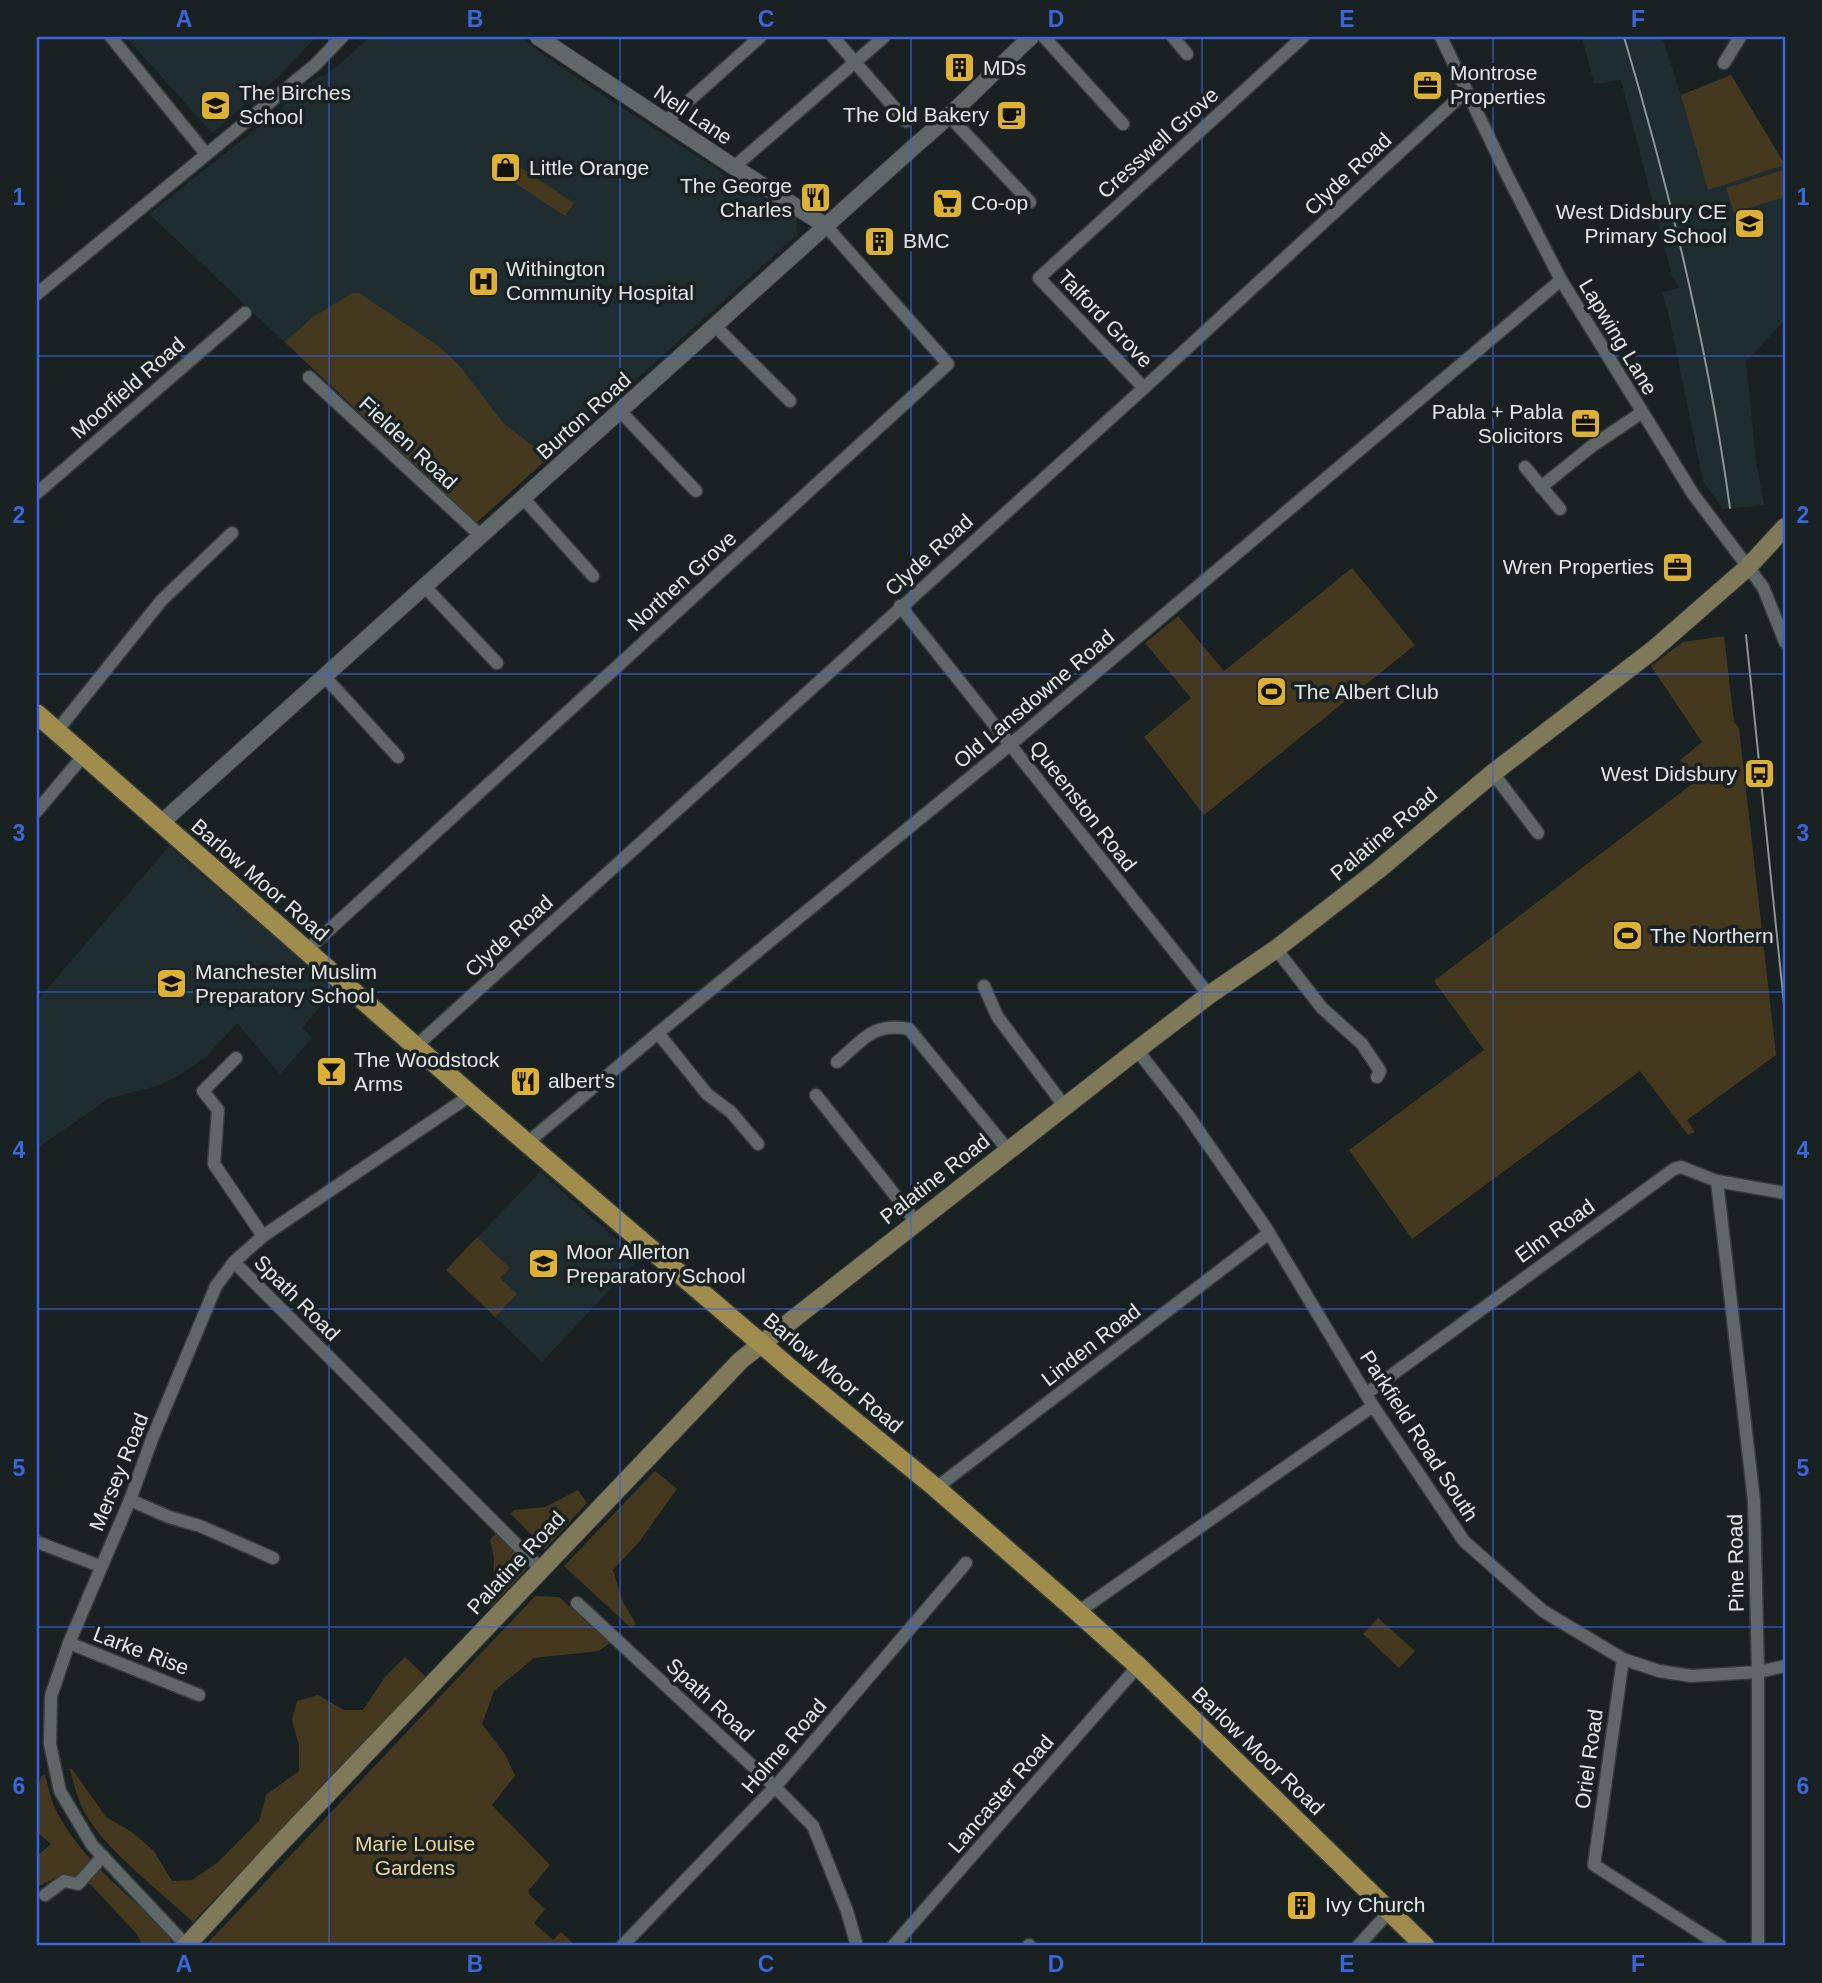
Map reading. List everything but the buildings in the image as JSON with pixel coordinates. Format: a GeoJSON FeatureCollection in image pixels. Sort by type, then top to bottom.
{"type":"FeatureCollection","features":[{"type":"Feature","properties":{"kind":"main road","name":"Palatine Road"},"geometry":{"type":"LineString","coordinates":[[186,1946],[282,1841],[726,1375],[1008,1150],[1209,995],[1276,949],[1378,870],[1493,773],[1653,650],[1748,567],[1785,527]]}},
{"type":"Feature","properties":{"kind":"main road","name":"Barlow Moor Road"},"geometry":{"type":"LineString","coordinates":[[37,714],[471,1095],[762,1344],[936,1488],[1078,1612],[1425,1946]]}},
{"type":"Feature","properties":{"kind":"street"},"geometry":{"type":"LineString","coordinates":[[111,37],[206,154]]}},
{"type":"Feature","properties":{"kind":"street"},"geometry":{"type":"LineString","coordinates":[[37,294],[315,65],[342,37]]}},
{"type":"Feature","properties":{"kind":"street","name":"Nell Lane"},"geometry":{"type":"LineString","coordinates":[[538,37],[826,226]]}},
{"type":"Feature","properties":{"kind":"street"},"geometry":{"type":"LineString","coordinates":[[665,122],[760,37]]}},
{"type":"Feature","properties":{"kind":"street"},"geometry":{"type":"LineString","coordinates":[[833,37],[906,121]]}},
{"type":"Feature","properties":{"kind":"street"},"geometry":{"type":"LineString","coordinates":[[734,167],[884,37]]}},
{"type":"Feature","properties":{"kind":"street","name":"Burton Road"},"geometry":{"type":"LineString","coordinates":[[161,823],[950,117],[1031,37]]}},
{"type":"Feature","properties":{"kind":"street"},"geometry":{"type":"LineString","coordinates":[[1044,37],[1122,124]]}},
{"type":"Feature","properties":{"kind":"street"},"geometry":{"type":"LineString","coordinates":[[1173,37],[1187,54]]}},
{"type":"Feature","properties":{"kind":"street","name":"Cresswell Grove"},"geometry":{"type":"LineString","coordinates":[[1039,278],[1303,37]]}},
{"type":"Feature","properties":{"kind":"street","name":"Lapwing Lane"},"geometry":{"type":"LineString","coordinates":[[1441,37],[1561,280],[1693,494],[1768,597],[1785,642]]}},
{"type":"Feature","properties":{"kind":"street"},"geometry":{"type":"LineString","coordinates":[[1724,63],[1740,37]]}},
{"type":"Feature","properties":{"kind":"street","name":"Clyde Road"},"geometry":{"type":"LineString","coordinates":[[416,1046],[1144,388],[1466,91]]}},
{"type":"Feature","properties":{"kind":"street"},"geometry":{"type":"LineString","coordinates":[[950,117],[1030,202]]}},
{"type":"Feature","properties":{"kind":"street","name":"Northen Grove"},"geometry":{"type":"LineString","coordinates":[[306,951],[948,364],[826,226]]}},
{"type":"Feature","properties":{"kind":"street","name":"Talford Grove"},"geometry":{"type":"LineString","coordinates":[[1039,278],[1144,388]]}},
{"type":"Feature","properties":{"kind":"street","name":"Old Lansdowne Road"},"geometry":{"type":"LineString","coordinates":[[527,1143],[1011,744],[1561,280]]}},
{"type":"Feature","properties":{"kind":"street","name":"Moorfield Road"},"geometry":{"type":"LineString","coordinates":[[37,493],[245,313]]}},
{"type":"Feature","properties":{"kind":"street"},"geometry":{"type":"LineString","coordinates":[[715,326],[790,401]]}},
{"type":"Feature","properties":{"kind":"street","name":"Fielden Road"},"geometry":{"type":"LineString","coordinates":[[309,377],[481,536]]}},
{"type":"Feature","properties":{"kind":"street"},"geometry":{"type":"LineString","coordinates":[[621,411],[696,491]]}},
{"type":"Feature","properties":{"kind":"street"},"geometry":{"type":"LineString","coordinates":[[1541,487],[1592,446],[1641,413]]}},
{"type":"Feature","properties":{"kind":"street"},"geometry":{"type":"LineString","coordinates":[[1525,467],[1560,509]]}},
{"type":"Feature","properties":{"kind":"street"},"geometry":{"type":"LineString","coordinates":[[523,498],[593,576]]}},
{"type":"Feature","properties":{"kind":"street"},"geometry":{"type":"LineString","coordinates":[[56,732],[161,601],[232,533]]}},
{"type":"Feature","properties":{"kind":"street"},"geometry":{"type":"LineString","coordinates":[[425,587],[497,663]]}},
{"type":"Feature","properties":{"kind":"street","name":"Queenston Road"},"geometry":{"type":"LineString","coordinates":[[900,606],[1209,995]]}},
{"type":"Feature","properties":{"kind":"street"},"geometry":{"type":"LineString","coordinates":[[325,677],[398,757]]}},
{"type":"Feature","properties":{"kind":"street"},"geometry":{"type":"LineString","coordinates":[[37,811],[84,755]]}},
{"type":"Feature","properties":{"kind":"street"},"geometry":{"type":"LineString","coordinates":[[1493,773],[1538,833]]}},
{"type":"Feature","properties":{"kind":"street"},"geometry":{"type":"LineString","coordinates":[[1276,949],[1322,1008],[1362,1044],[1380,1071],[1377,1077]]}},
{"type":"Feature","properties":{"kind":"street"},"geometry":{"type":"LineString","coordinates":[[984,986],[997,1016],[1065,1107]]}},
{"type":"Feature","properties":{"kind":"street"},"geometry":{"type":"LineString","coordinates":[[837,1062],[872,1032],[891,1025],[909,1029],[1008,1150]]}},
{"type":"Feature","properties":{"kind":"street"},"geometry":{"type":"LineString","coordinates":[[658,1033],[707,1094],[731,1112],[758,1144]]}},
{"type":"Feature","properties":{"kind":"street","name":"Parkfield Road South"},"geometry":{"type":"LineString","coordinates":[[1138,1050],[1188,1114],[1269,1233],[1373,1406],[1464,1541],[1543,1611],[1623,1659],[1658,1671],[1691,1676],[1758,1672],[1785,1666]]}},
{"type":"Feature","properties":{"kind":"street"},"geometry":{"type":"LineString","coordinates":[[236,1058],[203,1091],[219,1110],[214,1164],[263,1236]]}},
{"type":"Feature","properties":{"kind":"street","name":"Mersey Road"},"geometry":{"type":"LineString","coordinates":[[186,1946],[92,1844],[60,1791],[43,1745],[51,1696],[69,1643],[216,1286],[234,1262],[263,1236],[471,1095]]}},
{"type":"Feature","properties":{"kind":"street"},"geometry":{"type":"LineString","coordinates":[[816,1095],[916,1223]]}},
{"type":"Feature","properties":{"kind":"street","name":"Elm Road"},"geometry":{"type":"LineString","coordinates":[[1367,1393],[1674,1169],[1681,1167],[1717,1181],[1783,1193]]}},
{"type":"Feature","properties":{"kind":"street","name":"Pine Road"},"geometry":{"type":"LineString","coordinates":[[1717,1181],[1754,1501],[1758,1672],[1758,1946]]}},
{"type":"Feature","properties":{"kind":"street","name":"Linden Road"},"geometry":{"type":"LineString","coordinates":[[936,1488],[1269,1233]]}},
{"type":"Feature","properties":{"kind":"street","name":"Spath Road"},"geometry":{"type":"LineString","coordinates":[[234,1262],[541,1570]]}},
{"type":"Feature","properties":{"kind":"street"},"geometry":{"type":"LineString","coordinates":[[1078,1612],[1373,1406]]}},
{"type":"Feature","properties":{"kind":"street"},"geometry":{"type":"LineString","coordinates":[[130,1500],[169,1517],[200,1526],[273,1558]]}},
{"type":"Feature","properties":{"kind":"street"},"geometry":{"type":"LineString","coordinates":[[37,1542],[100,1566]]}},
{"type":"Feature","properties":{"kind":"street","name":"Holme Road"},"geometry":{"type":"LineString","coordinates":[[622,1946],[775,1787],[966,1563]]}},
{"type":"Feature","properties":{"kind":"street","name":"Spath Road"},"geometry":{"type":"LineString","coordinates":[[576,1603],[775,1787],[813,1826],[848,1911],[857,1946]]}},
{"type":"Feature","properties":{"kind":"street","name":"Larke Rise"},"geometry":{"type":"LineString","coordinates":[[69,1643],[199,1695]]}},
{"type":"Feature","properties":{"kind":"street","name":"Oriel Road"},"geometry":{"type":"LineString","coordinates":[[1623,1659],[1594,1865],[1721,1946]]}},
{"type":"Feature","properties":{"kind":"street","name":"Lancaster Road"},"geometry":{"type":"LineString","coordinates":[[893,1946],[1138,1667]]}},
{"type":"Feature","properties":{"kind":"street"},"geometry":{"type":"LineString","coordinates":[[45,1895],[64,1881],[78,1885],[103,1856]]}},
{"type":"Feature","properties":{"kind":"street"},"geometry":{"type":"LineString","coordinates":[[1358,1946],[1389,1912]]}},
{"type":"Feature","properties":{"kind":"shaded area","name":"The Birches School"},"geometry":{"type":"Polygon","coordinates":[[[126,37],[316,37],[278,77],[212,133],[126,37]]]}},
{"type":"Feature","properties":{"kind":"shaded area","name":"Withington Community Hospital"},"geometry":{"type":"Polygon","coordinates":[[[370,37],[519,37],[581,81],[797,218],[797,235],[476,523],[149,214],[317,77],[324,76],[338,66],[370,37]]]}},
{"type":"Feature","properties":{"kind":"shaded area"},"geometry":{"type":"Polygon","coordinates":[[[1582,37],[1662,37],[1681,95],[1731,75],[1785,164],[1785,320],[1746,361],[1756,461],[1764,505],[1723,509],[1703,481],[1662,292],[1679,288],[1672,276],[1621,80],[1594,84],[1582,37]]]}},
{"type":"Feature","properties":{"kind":"shaded area"},"geometry":{"type":"Polygon","coordinates":[[[169,846],[335,989],[302,1028],[312,1038],[280,1074],[237,1023],[206,1057],[176,1077],[157,1086],[110,1098],[37,1148],[37,1001],[169,846]]]}},
{"type":"Feature","properties":{"kind":"shaded area","name":"Moor Allerton Preparatory School"},"geometry":{"type":"Polygon","coordinates":[[[540,1172],[639,1259],[542,1362],[446,1270],[540,1172]]]}},
{"type":"Feature","properties":{"kind":"green space"},"geometry":{"type":"Polygon","coordinates":[[[1731,75],[1785,165],[1708,190],[1681,95],[1731,75]]]}},
{"type":"Feature","properties":{"kind":"green space"},"geometry":{"type":"Polygon","coordinates":[[[505,157],[574,203],[565,216],[503,175],[499,166],[505,157]]]}},
{"type":"Feature","properties":{"kind":"green space"},"geometry":{"type":"Polygon","coordinates":[[[1783,170],[1785,197],[1734,213],[1726,188],[1783,170]]]}},
{"type":"Feature","properties":{"kind":"green space"},"geometry":{"type":"Polygon","coordinates":[[[352,293],[359,293],[437,345],[459,365],[503,423],[546,460],[476,523],[285,342],[312,318],[352,293]]]}},
{"type":"Feature","properties":{"kind":"green space","name":"The Albert Club"},"geometry":{"type":"Polygon","coordinates":[[[1352,568],[1415,645],[1204,815],[1144,737],[1191,698],[1145,643],[1178,616],[1224,671],[1352,568]]]}},
{"type":"Feature","properties":{"kind":"green space","name":"The Northern"},"geometry":{"type":"Polygon","coordinates":[[[1724,636],[1734,722],[1739,728],[1776,1055],[1687,1120],[1695,1132],[1688,1135],[1640,1071],[1412,1239],[1349,1150],[1484,1050],[1434,981],[1696,781],[1680,760],[1702,742],[1651,666],[1683,642],[1724,636]]]}},
{"type":"Feature","properties":{"kind":"green space"},"geometry":{"type":"Polygon","coordinates":[[[477,1237],[510,1268],[500,1278],[517,1294],[495,1317],[446,1270],[477,1237]]]}},
{"type":"Feature","properties":{"kind":"green space"},"geometry":{"type":"Polygon","coordinates":[[[655,1471],[677,1489],[639,1542],[613,1570],[622,1600],[636,1624],[631,1628],[564,1566],[655,1471]]]}},
{"type":"Feature","properties":{"kind":"green space"},"geometry":{"type":"Polygon","coordinates":[[[578,1490],[587,1503],[545,1549],[511,1514],[514,1510],[545,1507],[578,1490]]]}},
{"type":"Feature","properties":{"kind":"green space"},"geometry":{"type":"Polygon","coordinates":[[[496,1533],[530,1565],[490,1608],[480,1596],[493,1582],[494,1557],[490,1540],[496,1533]]]}},
{"type":"Feature","properties":{"kind":"green space","name":"Marie Louise Gardens"},"geometry":{"type":"Polygon","coordinates":[[[535,1596],[559,1597],[610,1643],[599,1651],[534,1658],[494,1691],[482,1724],[505,1754],[515,1776],[492,1805],[550,1865],[528,1891],[545,1909],[534,1923],[553,1940],[561,1932],[576,1946],[205,1946],[535,1596]]]}},
{"type":"Feature","properties":{"kind":"green space"},"geometry":{"type":"Polygon","coordinates":[[[1378,1618],[1415,1651],[1399,1668],[1363,1634],[1378,1618]]]}},
{"type":"Feature","properties":{"kind":"green space"},"geometry":{"type":"Polygon","coordinates":[[[405,1657],[426,1677],[193,1922],[107,1843],[83,1810],[70,1769],[106,1817],[132,1832],[154,1851],[172,1881],[192,1880],[217,1863],[259,1821],[266,1795],[299,1771],[299,1746],[292,1720],[297,1701],[318,1695],[344,1710],[363,1710],[385,1677],[405,1657]]]}},
{"type":"Feature","properties":{"kind":"green space"},"geometry":{"type":"Polygon","coordinates":[[[45,1775],[54,1806],[76,1842],[105,1875],[169,1933],[169,1946],[143,1946],[136,1933],[91,1885],[64,1874],[37,1887],[37,1856],[51,1844],[37,1832],[37,1792],[41,1776],[45,1775]]]}},
{"type":"Feature","properties":{"kind":"tram line"},"geometry":{"type":"LineString","coordinates":[[1624,37],[1686,270],[1711,389],[1730,508]]}},
{"type":"Feature","properties":{"kind":"tram line"},"geometry":{"type":"LineString","coordinates":[[1746,635],[1785,1014]]}},
{"type":"Feature","properties":{"kind":"place","name":"MDs"},"geometry":{"type":"Point","coordinates":[960,68]}},
{"type":"Feature","properties":{"kind":"place","name":"Montrose Properties"},"geometry":{"type":"Point","coordinates":[1427,85]}},
{"type":"Feature","properties":{"kind":"place","name":"The Birches School"},"geometry":{"type":"Point","coordinates":[216,105]}},
{"type":"Feature","properties":{"kind":"place","name":"The Old Bakery"},"geometry":{"type":"Point","coordinates":[1012,115]}},
{"type":"Feature","properties":{"kind":"place","name":"Little Orange"},"geometry":{"type":"Point","coordinates":[506,168]}},
{"type":"Feature","properties":{"kind":"place","name":"The George Charles"},"geometry":{"type":"Point","coordinates":[815,198]}},
{"type":"Feature","properties":{"kind":"place","name":"Co-op"},"geometry":{"type":"Point","coordinates":[948,203]}},
{"type":"Feature","properties":{"kind":"place","name":"West Didsbury CE Primary School"},"geometry":{"type":"Point","coordinates":[1750,224]}},
{"type":"Feature","properties":{"kind":"place","name":"BMC"},"geometry":{"type":"Point","coordinates":[880,241]}},
{"type":"Feature","properties":{"kind":"place","name":"Withington Community Hospital"},"geometry":{"type":"Point","coordinates":[483,281]}},
{"type":"Feature","properties":{"kind":"place","name":"Pabla + Pabla Solicitors"},"geometry":{"type":"Point","coordinates":[1586,424]}},
{"type":"Feature","properties":{"kind":"place","name":"Wren Properties"},"geometry":{"type":"Point","coordinates":[1677,567]}},
{"type":"Feature","properties":{"kind":"place","name":"The Albert Club"},"geometry":{"type":"Point","coordinates":[1271,692]}},
{"type":"Feature","properties":{"kind":"place","name":"West Didsbury"},"geometry":{"type":"Point","coordinates":[1760,774]}},
{"type":"Feature","properties":{"kind":"place","name":"The Northern"},"geometry":{"type":"Point","coordinates":[1627,936]}},
{"type":"Feature","properties":{"kind":"place","name":"Manchester Muslim Preparatory School"},"geometry":{"type":"Point","coordinates":[172,984]}},
{"type":"Feature","properties":{"kind":"place","name":"The Woodstock Arms"},"geometry":{"type":"Point","coordinates":[331,1072]}},
{"type":"Feature","properties":{"kind":"place","name":"albert's"},"geometry":{"type":"Point","coordinates":[525,1081]}},
{"type":"Feature","properties":{"kind":"place","name":"Moor Allerton Preparatory School"},"geometry":{"type":"Point","coordinates":[543,1264]}},
{"type":"Feature","properties":{"kind":"place","name":"Ivy Church"},"geometry":{"type":"Point","coordinates":[1302,1905]}}]}
